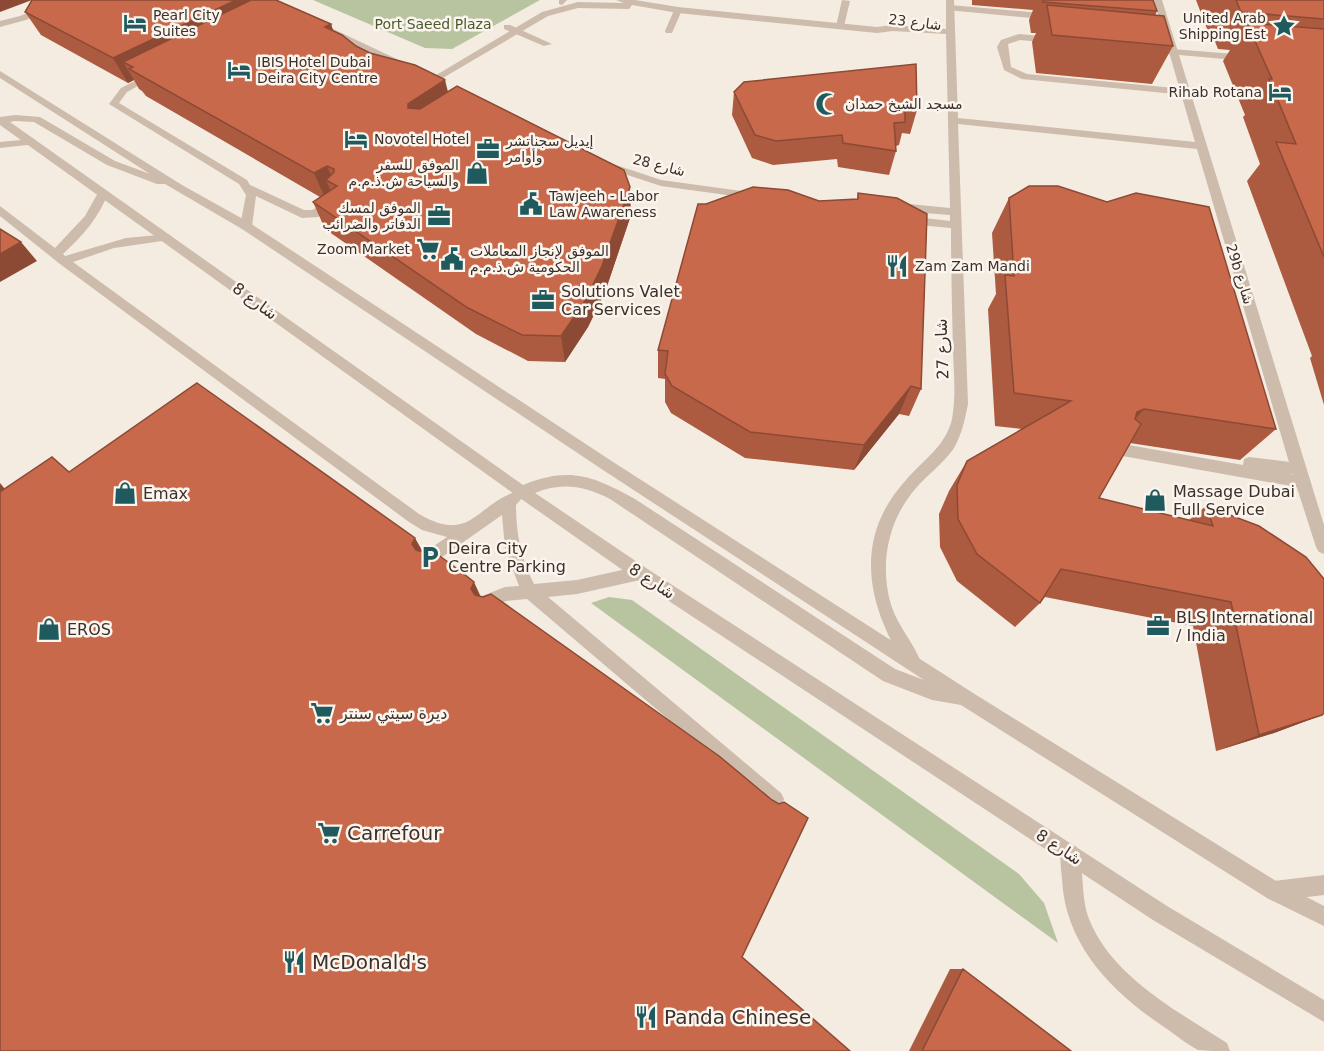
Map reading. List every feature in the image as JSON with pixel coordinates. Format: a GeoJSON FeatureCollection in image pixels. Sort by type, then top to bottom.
{"type":"FeatureCollection","features":[{"type":"Feature","properties":{"kind":"street"},"geometry":{"type":"LineString","coordinates":[[0,24],[22,18],[66,0]]}},
{"type":"Feature","properties":{"kind":"street","name":"شارع 23"},"geometry":{"type":"LineString","coordinates":[[422,88],[445,86],[428,78],[512,28],[537,10],[562,1],[574,0]]}},
{"type":"Feature","properties":{"kind":"street","name":"شارع 23"},"geometry":{"type":"LineString","coordinates":[[620,0],[678,10],[877,30],[892,35],[951,36]]}},
{"type":"Feature","properties":{"kind":"street","name":"29b شارع"},"geometry":{"type":"LineString","coordinates":[[1158,0],[1168,46],[1186,96],[1300,476],[1324,547]]}},
{"type":"Feature","properties":{"kind":"street"},"geometry":{"type":"LineString","coordinates":[[840,26],[846,1]]}},
{"type":"Feature","properties":{"kind":"street","name":"شارع 23"},"geometry":{"type":"LineString","coordinates":[[512,28],[545,14],[578,5],[604,4],[665,8]]}},
{"type":"Feature","properties":{"kind":"street"},"geometry":{"type":"LineString","coordinates":[[950,4],[1065,18]]}},
{"type":"Feature","properties":{"kind":"street","name":"شارع 27"},"geometry":{"type":"LineString","coordinates":[[913,662],[889,622],[878,582],[879,545],[890,512],[909,485],[948,447],[958,426],[961,404],[950,4]]}},
{"type":"Feature","properties":{"kind":"street"},"geometry":{"type":"LineString","coordinates":[[669,31],[678,10]]}},
{"type":"Feature","properties":{"kind":"street"},"geometry":{"type":"LineString","coordinates":[[0,33],[22,18]]}},
{"type":"Feature","properties":{"kind":"street"},"geometry":{"type":"LineString","coordinates":[[318,25],[356,50],[412,70]]}},
{"type":"Feature","properties":{"kind":"street"},"geometry":{"type":"LineString","coordinates":[[512,28],[547,44]]}},
{"type":"Feature","properties":{"kind":"street"},"geometry":{"type":"LineString","coordinates":[[1034,30],[1060,36],[1010,38],[1004,42],[1002,47],[1004,63],[1015,74],[1186,96]]}},
{"type":"Feature","properties":{"kind":"street"},"geometry":{"type":"LineString","coordinates":[[1151,50],[1168,46],[1263,59]]}},
{"type":"Feature","properties":{"kind":"street"},"geometry":{"type":"LineString","coordinates":[[160,72],[120,93],[115,98],[114,104],[236,177],[249,188],[298,212],[308,215],[318,212],[339,198]]}},
{"type":"Feature","properties":{"kind":"street"},"geometry":{"type":"LineString","coordinates":[[0,74],[178,187],[246,226],[967,699],[1274,891],[1324,916]]}},
{"type":"Feature","properties":{"kind":"street"},"geometry":{"type":"LineString","coordinates":[[1040,86],[1186,96]]}},
{"type":"Feature","properties":{"kind":"street"},"geometry":{"type":"LineString","coordinates":[[1,121],[15,118],[36,119],[111,163],[178,187]]}},
{"type":"Feature","properties":{"kind":"street"},"geometry":{"type":"LineString","coordinates":[[953,120],[1201,146]]}},
{"type":"Feature","properties":{"kind":"street","name":"شارع 8"},"geometry":{"type":"LineString","coordinates":[[1,121],[522,492],[640,573],[1070,854],[1229,956],[1324,1012]]}},
{"type":"Feature","properties":{"kind":"street"},"geometry":{"type":"LineString","coordinates":[[0,145],[32,142]]}},
{"type":"Feature","properties":{"kind":"street","name":"شارع 28"},"geometry":{"type":"LineString","coordinates":[[592,158],[631,175],[670,185],[773,198]]}},
{"type":"Feature","properties":{"kind":"street"},"geometry":{"type":"LineString","coordinates":[[246,226],[250,203],[249,188]]}},
{"type":"Feature","properties":{"kind":"street"},"geometry":{"type":"LineString","coordinates":[[60,257],[88,222],[98,207],[103,193]]}},
{"type":"Feature","properties":{"kind":"street"},"geometry":{"type":"LineString","coordinates":[[890,207],[956,218]]}},
{"type":"Feature","properties":{"kind":"street"},"geometry":{"type":"LineString","coordinates":[[0,210],[60,257],[420,522],[440,530],[471,530]]}},
{"type":"Feature","properties":{"kind":"street"},"geometry":{"type":"LineString","coordinates":[[896,219],[956,218]]}},
{"type":"Feature","properties":{"kind":"street"},"geometry":{"type":"LineString","coordinates":[[60,257],[115,243],[165,237]]}},
{"type":"Feature","properties":{"kind":"street"},"geometry":{"type":"LineString","coordinates":[[1117,449],[1190,459],[1232,470],[1300,476]]}},
{"type":"Feature","properties":{"kind":"street"},"geometry":{"type":"LineString","coordinates":[[430,556],[471,530],[522,492],[544,482],[569,479],[593,483],[630,503],[889,675],[932,692],[967,699]]}},
{"type":"Feature","properties":{"kind":"street"},"geometry":{"type":"LineString","coordinates":[[509,502],[508,523],[512,545],[518,566],[530,592],[776,799]]}},
{"type":"Feature","properties":{"kind":"street"},"geometry":{"type":"LineString","coordinates":[[488,601],[505,594],[577,587],[640,573]]}},
{"type":"Feature","properties":{"kind":"street"},"geometry":{"type":"LineString","coordinates":[[1070,854],[1069,881],[1076,912],[1089,942],[1110,971],[1137,996],[1219,1051]]}},
{"type":"Feature","properties":{"kind":"street"},"geometry":{"type":"LineString","coordinates":[[1274,891],[1324,885]]}},
{"type":"Feature","properties":{"kind":"green space","name":"Port Saeed Plaza"},"geometry":{"type":"Polygon","coordinates":[[[313,0],[540,0],[452,49],[425,48],[313,0]]]}},
{"type":"Feature","properties":{"kind":"green space"},"geometry":{"type":"Polygon","coordinates":[[[609,597],[632,600],[1019,874],[1044,903],[1058,943],[591,603],[609,597]]]}},
{"type":"Feature","properties":{"kind":"building","name":"Pearl City Suites"},"geometry":{"type":"Polygon","coordinates":[[[32,0],[236,0],[113,58],[25,12],[32,0]]]}},
{"type":"Feature","properties":{"kind":"building"},"geometry":{"type":"Polygon","coordinates":[[[251,0],[276,0],[331,24],[325,27],[370,53],[415,65],[445,80],[408,104],[408,108],[420,109],[457,86],[624,170],[630,187],[602,266],[585,301],[561,336],[522,335],[468,308],[313,202],[337,186],[326,180],[334,169],[327,166],[314,173],[129,69],[133,67],[123,62],[251,0]]]}},
{"type":"Feature","properties":{"kind":"building"},"geometry":{"type":"Polygon","coordinates":[[[1043,0],[1153,0],[1157,11],[1043,2],[1043,0]]]}},
{"type":"Feature","properties":{"kind":"building"},"geometry":{"type":"Polygon","coordinates":[[[1236,0],[1324,0],[1324,19],[1241,12],[1236,0]]]}},
{"type":"Feature","properties":{"kind":"building"},"geometry":{"type":"Polygon","coordinates":[[[1047,5],[1164,16],[1173,46],[1052,35],[1047,5]]]}},
{"type":"Feature","properties":{"kind":"building"},"geometry":{"type":"Polygon","coordinates":[[[1247,23],[1324,29],[1324,257],[1276,142],[1296,144],[1269,79],[1272,79],[1247,23]]]}},
{"type":"Feature","properties":{"kind":"building"},"geometry":{"type":"Polygon","coordinates":[[[916,64],[917,110],[905,109],[905,122],[894,123],[896,151],[843,143],[842,135],[776,141],[755,135],[734,92],[744,82],[916,64]]]}},
{"type":"Feature","properties":{"kind":"building"},"geometry":{"type":"Polygon","coordinates":[[[1029,186],[1058,186],[1107,202],[1136,193],[1209,207],[1276,429],[1144,409],[1137,412],[1135,419],[1141,424],[1099,498],[1213,526],[1206,506],[1259,526],[1306,557],[1324,579],[1324,713],[1322,715],[1259,735],[1231,602],[1061,569],[1040,603],[977,554],[958,519],[957,485],[967,461],[1071,401],[1014,393],[1005,275],[1014,276],[1009,198],[1029,186]]]}},
{"type":"Feature","properties":{"kind":"building"},"geometry":{"type":"Polygon","coordinates":[[[753,187],[788,190],[819,201],[858,199],[858,193],[897,198],[927,214],[921,389],[911,386],[864,445],[750,432],[672,386],[665,374],[668,351],[658,350],[698,204],[706,204],[753,187]]]}},
{"type":"Feature","properties":{"kind":"building"},"geometry":{"type":"Polygon","coordinates":[[[0,229],[21,242],[0,254],[0,229]]]}},
{"type":"Feature","properties":{"kind":"building","name":"ديرة سيتي سنتر"},"geometry":{"type":"Polygon","coordinates":[[[197,383],[415,538],[412,544],[416,550],[423,552],[430,549],[459,570],[474,582],[471,589],[475,595],[483,597],[491,594],[719,756],[772,800],[779,804],[784,802],[808,818],[742,957],[850,1051],[0,1051],[0,492],[52,457],[69,472],[197,383]]]}},
{"type":"Feature","properties":{"kind":"building"},"geometry":{"type":"Polygon","coordinates":[[[963,969],[1071,1051],[922,1051],[963,969]]]}},
{"type":"Feature","properties":{"kind":"place","name":"Pearl City Suites"},"geometry":{"type":"Point","coordinates":[135,23]}},
{"type":"Feature","properties":{"kind":"place","name":"United Arab Shipping Est"},"geometry":{"type":"Point","coordinates":[1284,26]}},
{"type":"Feature","properties":{"kind":"place","name":"IBIS Hotel Dubai Deira City Centre"},"geometry":{"type":"Point","coordinates":[239,70]}},
{"type":"Feature","properties":{"kind":"place","name":"Rihab Rotana"},"geometry":{"type":"Point","coordinates":[1280,92]}},
{"type":"Feature","properties":{"kind":"place","name":"مسجد الشيخ حمدان"},"geometry":{"type":"Point","coordinates":[827,104]}},
{"type":"Feature","properties":{"kind":"place","name":"Novotel Hotel"},"geometry":{"type":"Point","coordinates":[356,139]}},
{"type":"Feature","properties":{"kind":"place","name":"إيديل سجناتشر وأوامر"},"geometry":{"type":"Point","coordinates":[488,149]}},
{"type":"Feature","properties":{"kind":"place","name":"الموفق للسفر والسياحة ش.ذ.م.م"},"geometry":{"type":"Point","coordinates":[477,173]}},
{"type":"Feature","properties":{"kind":"place","name":"Tawjeeh - Labor Law Awareness"},"geometry":{"type":"Point","coordinates":[531,204]}},
{"type":"Feature","properties":{"kind":"place","name":"الموفق لمسك الدفاتر والضرائب"},"geometry":{"type":"Point","coordinates":[439,216]}},
{"type":"Feature","properties":{"kind":"place","name":"Zoom Market"},"geometry":{"type":"Point","coordinates":[428,249]}},
{"type":"Feature","properties":{"kind":"place","name":"الموفق لإنجاز المعاملات الحكومية ش.ذ.م.م"},"geometry":{"type":"Point","coordinates":[452,259]}},
{"type":"Feature","properties":{"kind":"place","name":"Zam Zam Mandi"},"geometry":{"type":"Point","coordinates":[897,266]}},
{"type":"Feature","properties":{"kind":"place","name":"Solutions Valet Car Services"},"geometry":{"type":"Point","coordinates":[543,300]}},
{"type":"Feature","properties":{"kind":"place","name":"Emax"},"geometry":{"type":"Point","coordinates":[125,493]}},
{"type":"Feature","properties":{"kind":"place","name":"Massage Dubai Full Service"},"geometry":{"type":"Point","coordinates":[1155,500]}},
{"type":"Feature","properties":{"kind":"place","name":"Deira City Centre Parking"},"geometry":{"type":"Point","coordinates":[430,557]}},
{"type":"Feature","properties":{"kind":"place","name":"BLS International / India"},"geometry":{"type":"Point","coordinates":[1158,626]}},
{"type":"Feature","properties":{"kind":"place","name":"EROS"},"geometry":{"type":"Point","coordinates":[49,629]}},
{"type":"Feature","properties":{"kind":"place","name":"ديرة سيتي سنتر"},"geometry":{"type":"Point","coordinates":[322,713]}},
{"type":"Feature","properties":{"kind":"place","name":"Carrefour"},"geometry":{"type":"Point","coordinates":[329,833]}},
{"type":"Feature","properties":{"kind":"place","name":"McDonald's"},"geometry":{"type":"Point","coordinates":[294,962]}},
{"type":"Feature","properties":{"kind":"place","name":"Panda Chinese"},"geometry":{"type":"Point","coordinates":[646,1017]}}]}
